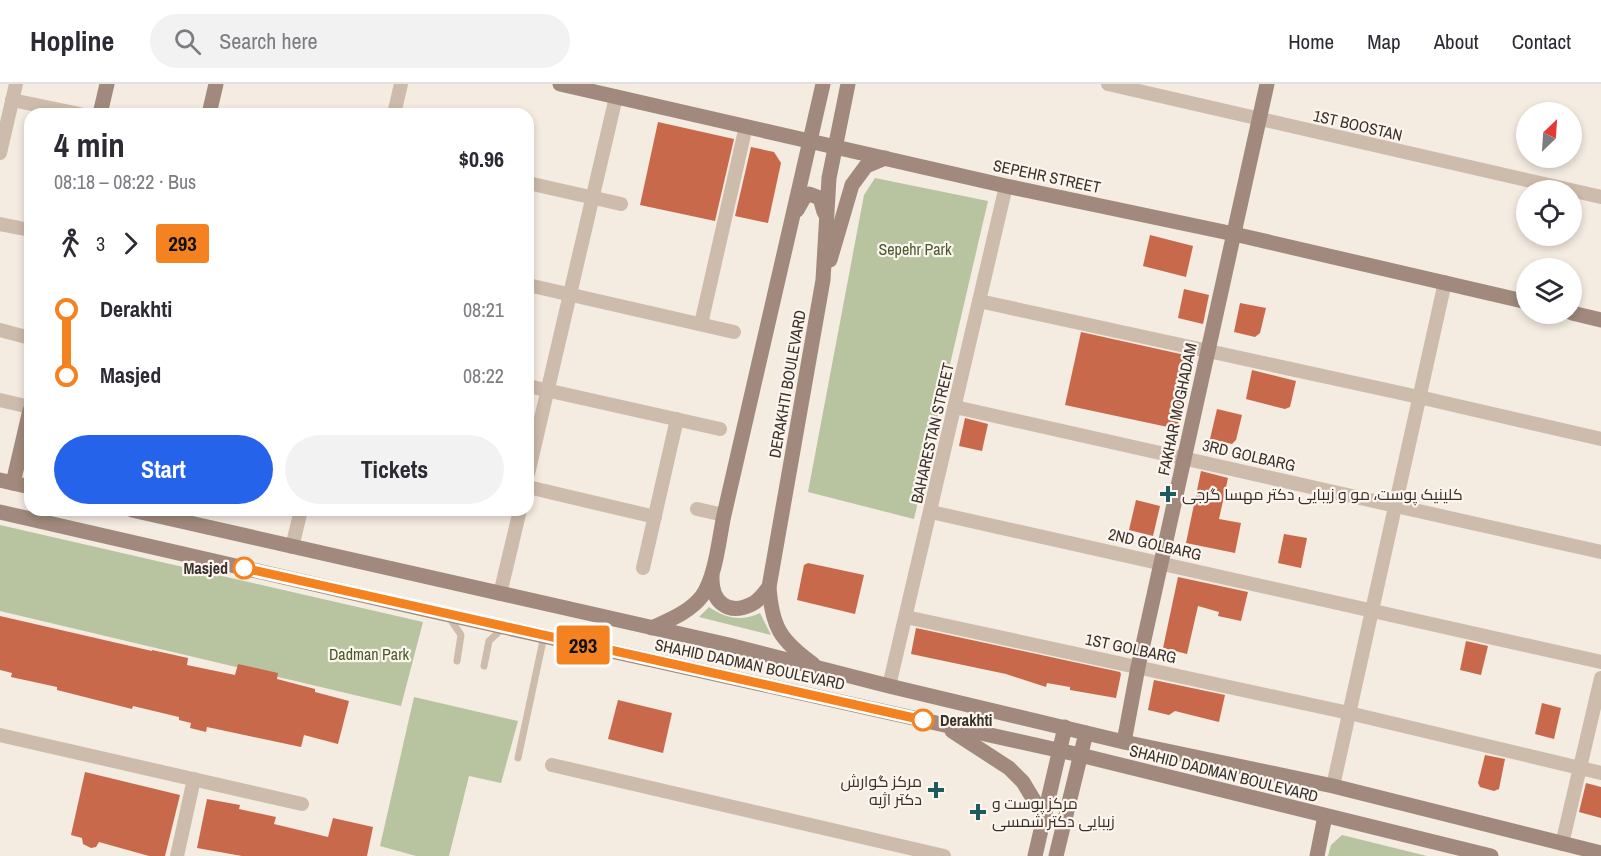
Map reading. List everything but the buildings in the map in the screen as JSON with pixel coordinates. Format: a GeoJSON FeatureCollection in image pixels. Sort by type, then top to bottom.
{"type":"FeatureCollection","features":[{"type":"Feature","properties":{"kind":"main road"},"geometry":{"type":"LineString","coordinates":[[101,108],[107,84]]}},
{"type":"Feature","properties":{"kind":"main road"},"geometry":{"type":"LineString","coordinates":[[213,108],[216,84]]}},
{"type":"Feature","properties":{"kind":"main road","name":"SEPEHR STREET"},"geometry":{"type":"LineString","coordinates":[[560,84],[1516,299]]}},
{"type":"Feature","properties":{"kind":"main road","name":"DERAKHTI BOULEVARD"},"geometry":{"type":"LineString","coordinates":[[651,628],[683,612],[696,602],[702,595],[712,572],[823,84]]}},
{"type":"Feature","properties":{"kind":"main road","name":"DERAKHTI BOULEVARD"},"geometry":{"type":"LineString","coordinates":[[822,670],[783,639],[772,615],[769,586],[823,280],[826,221],[834,147],[848,84]]}},
{"type":"Feature","properties":{"kind":"main road","name":"FAKHAR MOGHADAM"},"geometry":{"type":"LineString","coordinates":[[1124,742],[1138,667],[1267,84]]}},
{"type":"Feature","properties":{"kind":"main road"},"geometry":{"type":"LineString","coordinates":[[823,280],[852,185],[866,166],[885,158]]}},
{"type":"Feature","properties":{"kind":"main road"},"geometry":{"type":"LineString","coordinates":[[792,221],[800,203],[809,194],[820,198],[826,221]]}},
{"type":"Feature","properties":{"kind":"main road"},"geometry":{"type":"LineString","coordinates":[[1582,315],[1601,320]]}},
{"type":"Feature","properties":{"kind":"main road"},"geometry":{"type":"LineString","coordinates":[[24,428],[7,481],[24,485]]}},
{"type":"Feature","properties":{"kind":"main road","name":"SHAHID DADMAN BOULEVARD"},"geometry":{"type":"LineString","coordinates":[[0,512],[447,615],[1080,755],[1491,856]]}},
{"type":"Feature","properties":{"kind":"main road","name":"SHAHID DADMAN BOULEVARD"},"geometry":{"type":"LineString","coordinates":[[158,516],[729,645],[822,670],[1124,742],[1333,786],[1601,853]]}},
{"type":"Feature","properties":{"kind":"main road"},"geometry":{"type":"LineString","coordinates":[[712,572],[712,592],[722,604],[732,608],[752,604],[769,586]]}},
{"type":"Feature","properties":{"kind":"main road"},"geometry":{"type":"LineString","coordinates":[[943,725],[1009,768],[1023,782],[1044,817]]}},
{"type":"Feature","properties":{"kind":"main road"},"geometry":{"type":"LineString","coordinates":[[1035,856],[1065,727]]}},
{"type":"Feature","properties":{"kind":"main road"},"geometry":{"type":"LineString","coordinates":[[1056,856],[1086,733]]}},
{"type":"Feature","properties":{"kind":"main road"},"geometry":{"type":"LineString","coordinates":[[1317,856],[1325,816]]}},
{"type":"Feature","properties":{"kind":"street"},"geometry":{"type":"LineString","coordinates":[[0,153],[4,117],[16,84]]}},
{"type":"Feature","properties":{"kind":"street"},"geometry":{"type":"LineString","coordinates":[[395,108],[401,84]]}},
{"type":"Feature","properties":{"kind":"street","name":"1ST BOOSTAN"},"geometry":{"type":"LineString","coordinates":[[1108,84],[1601,197]]}},
{"type":"Feature","properties":{"kind":"street"},"geometry":{"type":"LineString","coordinates":[[534,449],[616,97]]}},
{"type":"Feature","properties":{"kind":"street"},"geometry":{"type":"LineString","coordinates":[[12,100],[51,108]]}},
{"type":"Feature","properties":{"kind":"street"},"geometry":{"type":"LineString","coordinates":[[701,324],[746,126]]}},
{"type":"Feature","properties":{"kind":"street"},"geometry":{"type":"LineString","coordinates":[[534,184],[621,204]]}},
{"type":"Feature","properties":{"kind":"street","name":"BAHARESTAN STREET"},"geometry":{"type":"LineString","coordinates":[[889,686],[1006,186]]}},
{"type":"Feature","properties":{"kind":"street"},"geometry":{"type":"LineString","coordinates":[[0,224],[24,229]]}},
{"type":"Feature","properties":{"kind":"street"},"geometry":{"type":"LineString","coordinates":[[1333,786],[1445,282]]}},
{"type":"Feature","properties":{"kind":"street"},"geometry":{"type":"LineString","coordinates":[[534,286],[734,332]]}},
{"type":"Feature","properties":{"kind":"street"},"geometry":{"type":"LineString","coordinates":[[979,301],[1601,439]]}},
{"type":"Feature","properties":{"kind":"street"},"geometry":{"type":"LineString","coordinates":[[0,330],[24,336]]}},
{"type":"Feature","properties":{"kind":"street"},"geometry":{"type":"LineString","coordinates":[[534,387],[720,429]]}},
{"type":"Feature","properties":{"kind":"street"},"geometry":{"type":"LineString","coordinates":[[0,400],[24,407]]}},
{"type":"Feature","properties":{"kind":"street","name":"3RD GOLBARG"},"geometry":{"type":"LineString","coordinates":[[955,407],[1601,552]]}},
{"type":"Feature","properties":{"kind":"street"},"geometry":{"type":"LineString","coordinates":[[643,568],[677,419]]}},
{"type":"Feature","properties":{"kind":"street"},"geometry":{"type":"LineString","coordinates":[[534,488],[655,517]]}},
{"type":"Feature","properties":{"kind":"street"},"geometry":{"type":"LineString","coordinates":[[697,508],[724,515]]}},
{"type":"Feature","properties":{"kind":"street","name":"2ND GOLBARG"},"geometry":{"type":"LineString","coordinates":[[931,512],[1601,662]]}},
{"type":"Feature","properties":{"kind":"street"},"geometry":{"type":"LineString","coordinates":[[292,547],[300,516]]}},
{"type":"Feature","properties":{"kind":"street"},"geometry":{"type":"LineString","coordinates":[[500,594],[519,516]]}},
{"type":"Feature","properties":{"kind":"street","name":"1ST GOLBARG"},"geometry":{"type":"LineString","coordinates":[[906,617],[1349,713],[1580,766]]}},
{"type":"Feature","properties":{"kind":"street"},"geometry":{"type":"LineString","coordinates":[[1562,844],[1601,678]]}},
{"type":"Feature","properties":{"kind":"street"},"geometry":{"type":"LineString","coordinates":[[0,735],[302,804]]}},
{"type":"Feature","properties":{"kind":"street"},"geometry":{"type":"LineString","coordinates":[[552,765],[944,856]]}},
{"type":"Feature","properties":{"kind":"street"},"geometry":{"type":"LineString","coordinates":[[1580,766],[1601,773]]}},
{"type":"Feature","properties":{"kind":"street"},"geometry":{"type":"LineString","coordinates":[[177,856],[194,779]]}},
{"type":"Feature","properties":{"kind":"lane"},"geometry":{"type":"LineString","coordinates":[[447,615],[461,635],[457,661]]}},
{"type":"Feature","properties":{"kind":"lane"},"geometry":{"type":"LineString","coordinates":[[484,666],[489,641],[504,627]]}},
{"type":"Feature","properties":{"kind":"lane"},"geometry":{"type":"LineString","coordinates":[[518,758],[544,636]]}},
{"type":"Feature","properties":{"kind":"green space","name":"Sepehr Park"},"geometry":{"type":"Polygon","coordinates":[[[875,178],[988,201],[914,519],[808,492],[864,195],[875,178]]]}},
{"type":"Feature","properties":{"kind":"green space","name":"Dadman Park"},"geometry":{"type":"Polygon","coordinates":[[[0,525],[423,622],[401,706],[0,611],[0,525]]]}},
{"type":"Feature","properties":{"kind":"green space"},"geometry":{"type":"Polygon","coordinates":[[[709,607],[733,618],[760,613],[771,635],[699,617],[709,607]]]}},
{"type":"Feature","properties":{"kind":"green space"},"geometry":{"type":"Polygon","coordinates":[[[414,697],[518,721],[501,783],[469,776],[449,856],[416,856],[380,846],[414,697]]]}},
{"type":"Feature","properties":{"kind":"green space"},"geometry":{"type":"Polygon","coordinates":[[[1342,835],[1427,856],[1328,856],[1331,845],[1342,835]]]}},
{"type":"Feature","properties":{"kind":"bus line","name":"293"},"geometry":{"type":"LineString","coordinates":[[244,568],[923,720]]}},
{"type":"Feature","properties":{"kind":"place","name":"کلینیک پوست، مو و زیبایی دکتر مهسا گرجی"},"geometry":{"type":"Point","coordinates":[1168,494]}},
{"type":"Feature","properties":{"kind":"place","name":"Masjed"},"geometry":{"type":"Point","coordinates":[244,568]}},
{"type":"Feature","properties":{"kind":"place","name":"Derakhti"},"geometry":{"type":"Point","coordinates":[923,720]}},
{"type":"Feature","properties":{"kind":"place","name":"مرکز گوارش دکتر اژیه"},"geometry":{"type":"Point","coordinates":[936,790]}},
{"type":"Feature","properties":{"kind":"place","name":"مرکز پوست و زیبایی دکتر شمسی"},"geometry":{"type":"Point","coordinates":[978,812]}}]}
